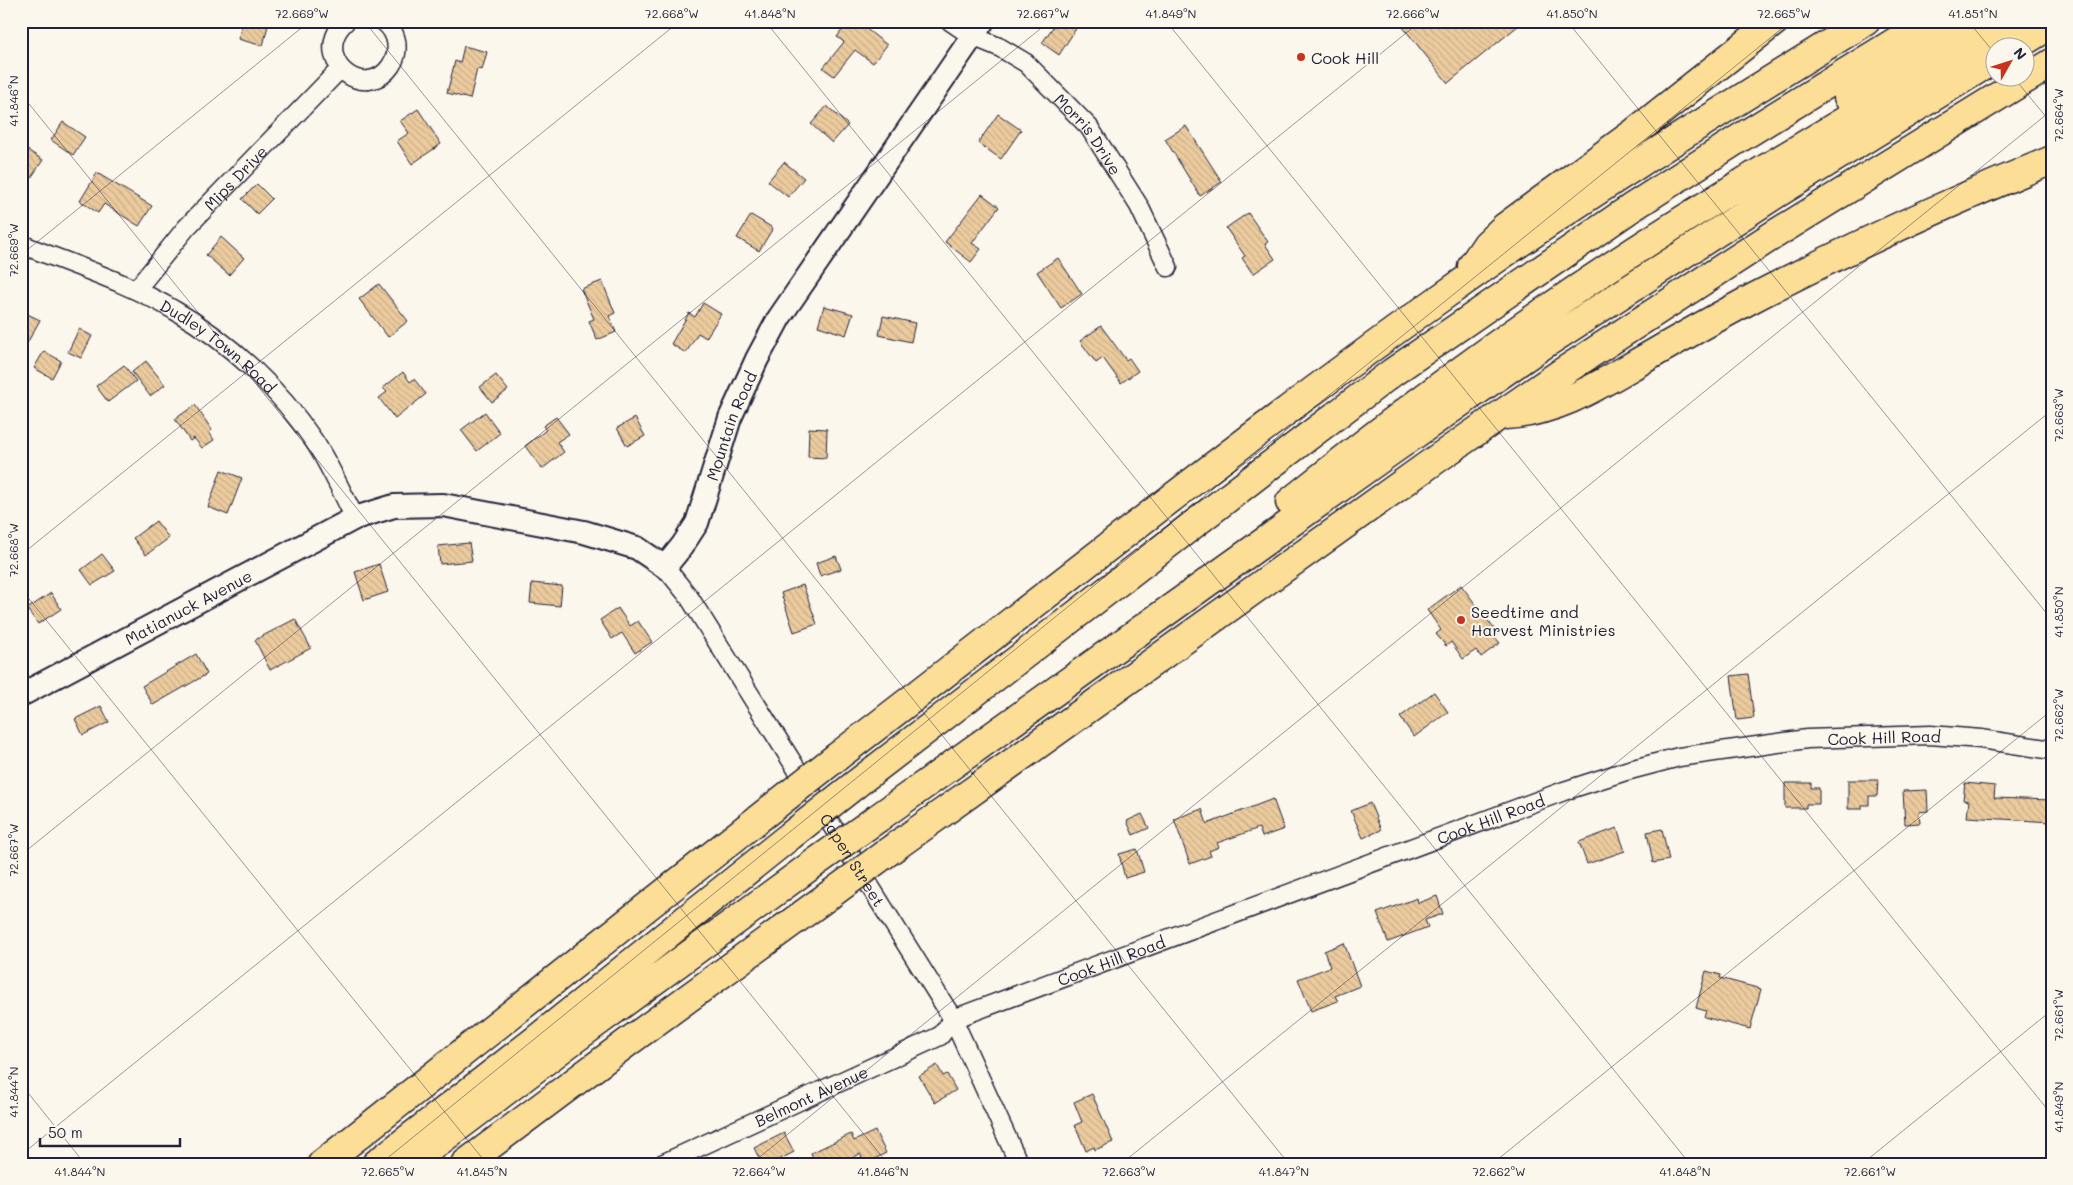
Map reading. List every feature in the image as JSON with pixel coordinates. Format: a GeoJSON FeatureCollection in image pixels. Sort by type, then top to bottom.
{"type":"FeatureCollection","features":[{"type":"Feature","properties":{"kind":"highway"},"geometry":{"type":"LineString","coordinates":[[1463,282],[1479,254],[1505,227],[1636,132],[1775,21]]}},
{"type":"Feature","properties":{"kind":"highway"},"geometry":{"type":"LineString","coordinates":[[322,1164],[838,756],[1269,424],[1463,282],[1639,164],[1866,21]]}},
{"type":"Feature","properties":{"kind":"highway"},"geometry":{"type":"LineString","coordinates":[[376,1164],[526,1048],[856,784],[1336,414],[1494,300],[1696,166],[1929,21]]}},
{"type":"Feature","properties":{"kind":"highway"},"geometry":{"type":"LineString","coordinates":[[1127,575],[1209,522],[1373,402],[1508,308],[1970,21]]}},
{"type":"Feature","properties":{"kind":"highway"},"geometry":{"type":"LineString","coordinates":[[1112,651],[1162,607],[1342,460],[1439,387],[1552,306],[1703,207],[2012,21]]}},
{"type":"Feature","properties":{"kind":"highway"},"geometry":{"type":"LineString","coordinates":[[2029,38],[2052,24]]}},
{"type":"Feature","properties":{"kind":"highway"},"geometry":{"type":"LineString","coordinates":[[465,1164],[642,1031],[896,846],[1499,416],[1608,342],[1775,234],[2052,63]]}},
{"type":"Feature","properties":{"kind":"highway"},"geometry":{"type":"LineString","coordinates":[[409,1164],[592,1025],[809,867],[1398,446],[1545,344],[1776,194],[1986,64]]}},
{"type":"Feature","properties":{"kind":"highway"},"geometry":{"type":"LineString","coordinates":[[1499,416],[1535,411],[1572,400],[1685,335],[1826,261],[1931,210],[2052,160]]}},
{"type":"Feature","properties":{"kind":"street"},"geometry":{"type":"LineString","coordinates":[[346,21],[338,29],[334,39],[334,54],[340,69],[349,76],[364,80],[380,76],[388,70],[394,61],[397,51],[396,40],[392,30],[383,21]]}},
{"type":"Feature","properties":{"kind":"street","name":"Morris Drive"},"geometry":{"type":"LineString","coordinates":[[950,21],[978,29],[999,47],[1026,64],[1089,127],[1138,206],[1168,267]]}},
{"type":"Feature","properties":{"kind":"street","name":"Mountain Road"},"geometry":{"type":"LineString","coordinates":[[665,567],[682,546],[696,523],[730,418],[757,359],[779,318],[978,29]]}},
{"type":"Feature","properties":{"kind":"street","name":"Mips Drive"},"geometry":{"type":"LineString","coordinates":[[136,290],[186,228],[340,69]]}},
{"type":"Feature","properties":{"kind":"street","name":"Dudley Town Road"},"geometry":{"type":"LineString","coordinates":[[21,244],[136,290],[175,310],[208,332],[252,368],[285,405],[314,442],[355,518]]}},
{"type":"Feature","properties":{"kind":"street"},"geometry":{"type":"LineString","coordinates":[[355,518],[394,506],[443,505],[584,532],[637,548],[665,567]]}},
{"type":"Feature","properties":{"kind":"street","name":"Matianuck Avenue"},"geometry":{"type":"LineString","coordinates":[[21,695],[355,518]]}},
{"type":"Feature","properties":{"kind":"street","name":"Capen Street"},"geometry":{"type":"LineString","coordinates":[[665,567],[689,597],[953,1018],[1019,1164]]}},
{"type":"Feature","properties":{"kind":"street","name":"Cook Hill Road"},"geometry":{"type":"LineString","coordinates":[[953,1018],[1564,791],[1626,771],[1679,757],[1807,738],[1930,735],[1981,739],[2052,750]]}},
{"type":"Feature","properties":{"kind":"street","name":"Belmont Avenue"},"geometry":{"type":"LineString","coordinates":[[662,1164],[940,1036],[953,1018]]}},
{"type":"Feature","properties":{"kind":"building"},"geometry":{"type":"Polygon","coordinates":[[[243,21],[269,21],[263,46],[238,39],[243,21]]]}},
{"type":"Feature","properties":{"kind":"building"},"geometry":{"type":"Polygon","coordinates":[[[849,21],[856,21],[887,45],[873,63],[855,50],[834,76],[823,68],[844,42],[837,37],[849,21]]]}},
{"type":"Feature","properties":{"kind":"building"},"geometry":{"type":"Polygon","coordinates":[[[1057,21],[1081,21],[1059,55],[1042,43],[1057,21]]]}},
{"type":"Feature","properties":{"kind":"building"},"geometry":{"type":"Polygon","coordinates":[[[1398,21],[1524,21],[1448,83],[1398,21]]]}},
{"type":"Feature","properties":{"kind":"building"},"geometry":{"type":"Polygon","coordinates":[[[464,46],[487,52],[482,70],[477,69],[470,99],[447,93],[455,61],[460,63],[464,46]]]}},
{"type":"Feature","properties":{"kind":"building"},"geometry":{"type":"Polygon","coordinates":[[[827,106],[848,125],[832,143],[811,124],[827,106]]]}},
{"type":"Feature","properties":{"kind":"building"},"geometry":{"type":"Polygon","coordinates":[[[418,109],[441,144],[412,164],[397,141],[409,133],[400,121],[418,109]]]}},
{"type":"Feature","properties":{"kind":"building"},"geometry":{"type":"Polygon","coordinates":[[[998,114],[1021,130],[1001,159],[978,143],[998,114]]]}},
{"type":"Feature","properties":{"kind":"building"},"geometry":{"type":"Polygon","coordinates":[[[63,122],[85,137],[73,155],[51,140],[63,122]]]}},
{"type":"Feature","properties":{"kind":"building"},"geometry":{"type":"Polygon","coordinates":[[[1186,126],[1222,182],[1200,196],[1165,139],[1186,126]]]}},
{"type":"Feature","properties":{"kind":"building"},"geometry":{"type":"Polygon","coordinates":[[[21,146],[43,160],[31,178],[21,172],[21,146]]]}},
{"type":"Feature","properties":{"kind":"building"},"geometry":{"type":"Polygon","coordinates":[[[784,162],[804,178],[788,197],[768,181],[784,162]]]}},
{"type":"Feature","properties":{"kind":"building"},"geometry":{"type":"Polygon","coordinates":[[[97,173],[152,206],[139,226],[104,204],[98,213],[80,201],[97,173]]]}},
{"type":"Feature","properties":{"kind":"building"},"geometry":{"type":"Polygon","coordinates":[[[257,184],[272,199],[257,214],[242,199],[257,184]]]}},
{"type":"Feature","properties":{"kind":"building"},"geometry":{"type":"Polygon","coordinates":[[[982,194],[999,207],[972,243],[981,249],[971,262],[945,242],[982,194]]]}},
{"type":"Feature","properties":{"kind":"building"},"geometry":{"type":"Polygon","coordinates":[[[1248,213],[1268,242],[1265,244],[1275,259],[1253,274],[1242,258],[1245,256],[1226,228],[1248,213]]]}},
{"type":"Feature","properties":{"kind":"building"},"geometry":{"type":"Polygon","coordinates":[[[751,215],[773,228],[759,251],[737,238],[751,215]]]}},
{"type":"Feature","properties":{"kind":"building"},"geometry":{"type":"Polygon","coordinates":[[[221,237],[244,258],[229,275],[206,255],[221,237]]]}},
{"type":"Feature","properties":{"kind":"building"},"geometry":{"type":"Polygon","coordinates":[[[1058,258],[1082,294],[1061,308],[1037,272],[1058,258]]]}},
{"type":"Feature","properties":{"kind":"building"},"geometry":{"type":"Polygon","coordinates":[[[602,281],[615,313],[609,316],[616,332],[597,340],[589,321],[594,319],[581,289],[602,281]]]}},
{"type":"Feature","properties":{"kind":"building"},"geometry":{"type":"Polygon","coordinates":[[[379,284],[408,321],[388,337],[359,299],[379,284]]]}},
{"type":"Feature","properties":{"kind":"building"},"geometry":{"type":"Polygon","coordinates":[[[703,303],[721,314],[706,338],[698,333],[686,353],[671,344],[689,313],[695,317],[703,303]]]}},
{"type":"Feature","properties":{"kind":"building"},"geometry":{"type":"Polygon","coordinates":[[[824,306],[853,314],[846,335],[818,326],[824,306]]]}},
{"type":"Feature","properties":{"kind":"building"},"geometry":{"type":"Polygon","coordinates":[[[21,311],[40,320],[21,354],[21,311]]]}},
{"type":"Feature","properties":{"kind":"building"},"geometry":{"type":"Polygon","coordinates":[[[883,316],[915,323],[911,342],[879,335],[883,316]]]}},
{"type":"Feature","properties":{"kind":"building"},"geometry":{"type":"Polygon","coordinates":[[[1101,326],[1126,360],[1129,358],[1138,371],[1121,383],[1103,358],[1096,363],[1080,341],[1101,326]]]}},
{"type":"Feature","properties":{"kind":"building"},"geometry":{"type":"Polygon","coordinates":[[[79,329],[92,336],[81,358],[68,352],[79,329]]]}},
{"type":"Feature","properties":{"kind":"building"},"geometry":{"type":"Polygon","coordinates":[[[44,351],[61,361],[52,378],[34,368],[44,351]]]}},
{"type":"Feature","properties":{"kind":"building"},"geometry":{"type":"Polygon","coordinates":[[[146,361],[165,385],[150,396],[132,372],[146,361]]]}},
{"type":"Feature","properties":{"kind":"building"},"geometry":{"type":"Polygon","coordinates":[[[124,365],[136,381],[108,402],[96,386],[124,365]]]}},
{"type":"Feature","properties":{"kind":"building"},"geometry":{"type":"Polygon","coordinates":[[[403,372],[410,382],[414,379],[426,394],[395,419],[379,398],[387,392],[383,388],[403,372]]]}},
{"type":"Feature","properties":{"kind":"building"},"geometry":{"type":"Polygon","coordinates":[[[496,375],[508,390],[492,402],[480,387],[496,375]]]}},
{"type":"Feature","properties":{"kind":"building"},"geometry":{"type":"Polygon","coordinates":[[[195,405],[212,430],[209,432],[214,440],[202,448],[194,438],[190,441],[175,419],[195,405]]]}},
{"type":"Feature","properties":{"kind":"building"},"geometry":{"type":"Polygon","coordinates":[[[485,412],[500,433],[477,451],[461,430],[485,412]]]}},
{"type":"Feature","properties":{"kind":"building"},"geometry":{"type":"Polygon","coordinates":[[[556,417],[569,434],[557,442],[564,452],[542,469],[525,446],[546,430],[543,426],[556,417]]]}},
{"type":"Feature","properties":{"kind":"building"},"geometry":{"type":"Polygon","coordinates":[[[635,418],[645,436],[627,446],[617,428],[635,418]]]}},
{"type":"Feature","properties":{"kind":"building"},"geometry":{"type":"Polygon","coordinates":[[[809,428],[827,429],[826,458],[808,457],[809,428]]]}},
{"type":"Feature","properties":{"kind":"building"},"geometry":{"type":"Polygon","coordinates":[[[221,470],[242,478],[228,515],[208,507],[221,470]]]}},
{"type":"Feature","properties":{"kind":"building"},"geometry":{"type":"Polygon","coordinates":[[[156,521],[169,538],[146,555],[133,538],[156,521]]]}},
{"type":"Feature","properties":{"kind":"building"},"geometry":{"type":"Polygon","coordinates":[[[469,543],[472,561],[440,564],[438,546],[469,543]]]}},
{"type":"Feature","properties":{"kind":"building"},"geometry":{"type":"Polygon","coordinates":[[[102,554],[115,571],[92,585],[81,570],[102,554]]]}},
{"type":"Feature","properties":{"kind":"building"},"geometry":{"type":"Polygon","coordinates":[[[836,556],[841,569],[820,576],[816,563],[836,556]]]}},
{"type":"Feature","properties":{"kind":"building"},"geometry":{"type":"Polygon","coordinates":[[[379,564],[388,592],[364,600],[355,572],[379,564]]]}},
{"type":"Feature","properties":{"kind":"building"},"geometry":{"type":"Polygon","coordinates":[[[532,583],[562,586],[560,606],[530,603],[532,583]]]}},
{"type":"Feature","properties":{"kind":"building"},"geometry":{"type":"Polygon","coordinates":[[[803,585],[817,624],[794,632],[781,593],[803,585]]]}},
{"type":"Feature","properties":{"kind":"building","name":"Seedtime and Harvest Ministries"},"geometry":{"type":"Polygon","coordinates":[[[1461,585],[1498,634],[1494,636],[1500,643],[1481,657],[1476,650],[1463,659],[1451,642],[1446,646],[1436,634],[1441,630],[1427,610],[1461,585]]]}},
{"type":"Feature","properties":{"kind":"building"},"geometry":{"type":"Polygon","coordinates":[[[51,593],[61,609],[38,624],[27,609],[51,593]]]}},
{"type":"Feature","properties":{"kind":"building"},"geometry":{"type":"Polygon","coordinates":[[[618,608],[630,626],[638,621],[652,642],[635,653],[622,633],[612,639],[600,620],[618,608]]]}},
{"type":"Feature","properties":{"kind":"building"},"geometry":{"type":"Polygon","coordinates":[[[295,619],[311,648],[270,670],[255,640],[295,619]]]}},
{"type":"Feature","properties":{"kind":"building"},"geometry":{"type":"Polygon","coordinates":[[[196,654],[207,674],[153,705],[142,686],[196,654]]]}},
{"type":"Feature","properties":{"kind":"building"},"geometry":{"type":"Polygon","coordinates":[[[1748,674],[1754,718],[1737,720],[1731,676],[1748,674]]]}},
{"type":"Feature","properties":{"kind":"building"},"geometry":{"type":"Polygon","coordinates":[[[1434,692],[1448,712],[1414,737],[1400,717],[1434,692]]]}},
{"type":"Feature","properties":{"kind":"building"},"geometry":{"type":"Polygon","coordinates":[[[101,706],[109,722],[83,735],[75,719],[101,706]]]}},
{"type":"Feature","properties":{"kind":"building"},"geometry":{"type":"Polygon","coordinates":[[[1848,780],[1878,780],[1877,796],[1869,796],[1869,805],[1862,805],[1862,809],[1848,809],[1848,780]]]}},
{"type":"Feature","properties":{"kind":"building"},"geometry":{"type":"Polygon","coordinates":[[[1785,783],[1811,783],[1811,788],[1819,788],[1819,804],[1806,804],[1806,808],[1785,808],[1785,783]]]}},
{"type":"Feature","properties":{"kind":"building"},"geometry":{"type":"Polygon","coordinates":[[[1965,783],[1995,786],[1994,798],[2052,800],[2052,822],[1967,817],[1969,801],[1963,800],[1965,783]]]}},
{"type":"Feature","properties":{"kind":"building"},"geometry":{"type":"Polygon","coordinates":[[[1927,790],[1928,811],[1919,812],[1920,823],[1905,824],[1903,791],[1927,790]]]}},
{"type":"Feature","properties":{"kind":"building"},"geometry":{"type":"Polygon","coordinates":[[[1273,799],[1284,829],[1262,837],[1259,828],[1217,843],[1219,847],[1209,851],[1211,856],[1190,864],[1174,819],[1202,809],[1207,824],[1273,799]]]}},
{"type":"Feature","properties":{"kind":"building"},"geometry":{"type":"Polygon","coordinates":[[[1370,803],[1381,830],[1363,838],[1351,811],[1370,803]]]}},
{"type":"Feature","properties":{"kind":"building"},"geometry":{"type":"Polygon","coordinates":[[[1142,814],[1149,828],[1133,835],[1127,821],[1142,814]]]}},
{"type":"Feature","properties":{"kind":"building"},"geometry":{"type":"Polygon","coordinates":[[[1617,828],[1625,851],[1587,864],[1579,842],[1617,828]]]}},
{"type":"Feature","properties":{"kind":"building"},"geometry":{"type":"Polygon","coordinates":[[[1662,829],[1669,860],[1653,863],[1647,832],[1662,829]]]}},
{"type":"Feature","properties":{"kind":"building"},"geometry":{"type":"Polygon","coordinates":[[[1137,849],[1144,872],[1125,878],[1119,854],[1137,849]]]}},
{"type":"Feature","properties":{"kind":"building"},"geometry":{"type":"Polygon","coordinates":[[[1437,896],[1443,914],[1425,920],[1428,927],[1388,942],[1377,913],[1417,898],[1418,903],[1437,896]]]}},
{"type":"Feature","properties":{"kind":"building"},"geometry":{"type":"Polygon","coordinates":[[[1344,943],[1360,986],[1335,996],[1338,1001],[1311,1011],[1298,979],[1330,967],[1324,951],[1344,943]]]}},
{"type":"Feature","properties":{"kind":"building"},"geometry":{"type":"Polygon","coordinates":[[[1706,971],[1721,975],[1720,978],[1761,989],[1750,1029],[1704,1017],[1706,1011],[1696,1008],[1706,971]]]}},
{"type":"Feature","properties":{"kind":"building"},"geometry":{"type":"Polygon","coordinates":[[[937,1065],[943,1076],[947,1074],[956,1090],[935,1103],[919,1076],[937,1065]]]}},
{"type":"Feature","properties":{"kind":"building"},"geometry":{"type":"Polygon","coordinates":[[[1092,1094],[1113,1142],[1095,1150],[1094,1147],[1086,1151],[1075,1125],[1082,1122],[1074,1102],[1092,1094]]]}},
{"type":"Feature","properties":{"kind":"building"},"geometry":{"type":"Polygon","coordinates":[[[875,1131],[886,1153],[865,1164],[860,1154],[840,1164],[816,1164],[811,1153],[851,1134],[854,1141],[875,1131]]]}},
{"type":"Feature","properties":{"kind":"building"},"geometry":{"type":"Polygon","coordinates":[[[784,1133],[794,1152],[771,1164],[762,1164],[754,1148],[784,1133]]]}},
{"type":"Feature","properties":{"kind":"place","name":"Cook Hill"},"geometry":{"type":"Point","coordinates":[1301,57]}},
{"type":"Feature","properties":{"kind":"place","name":"Seedtime and Harvest Ministries"},"geometry":{"type":"Point","coordinates":[1461,620]}}]}
